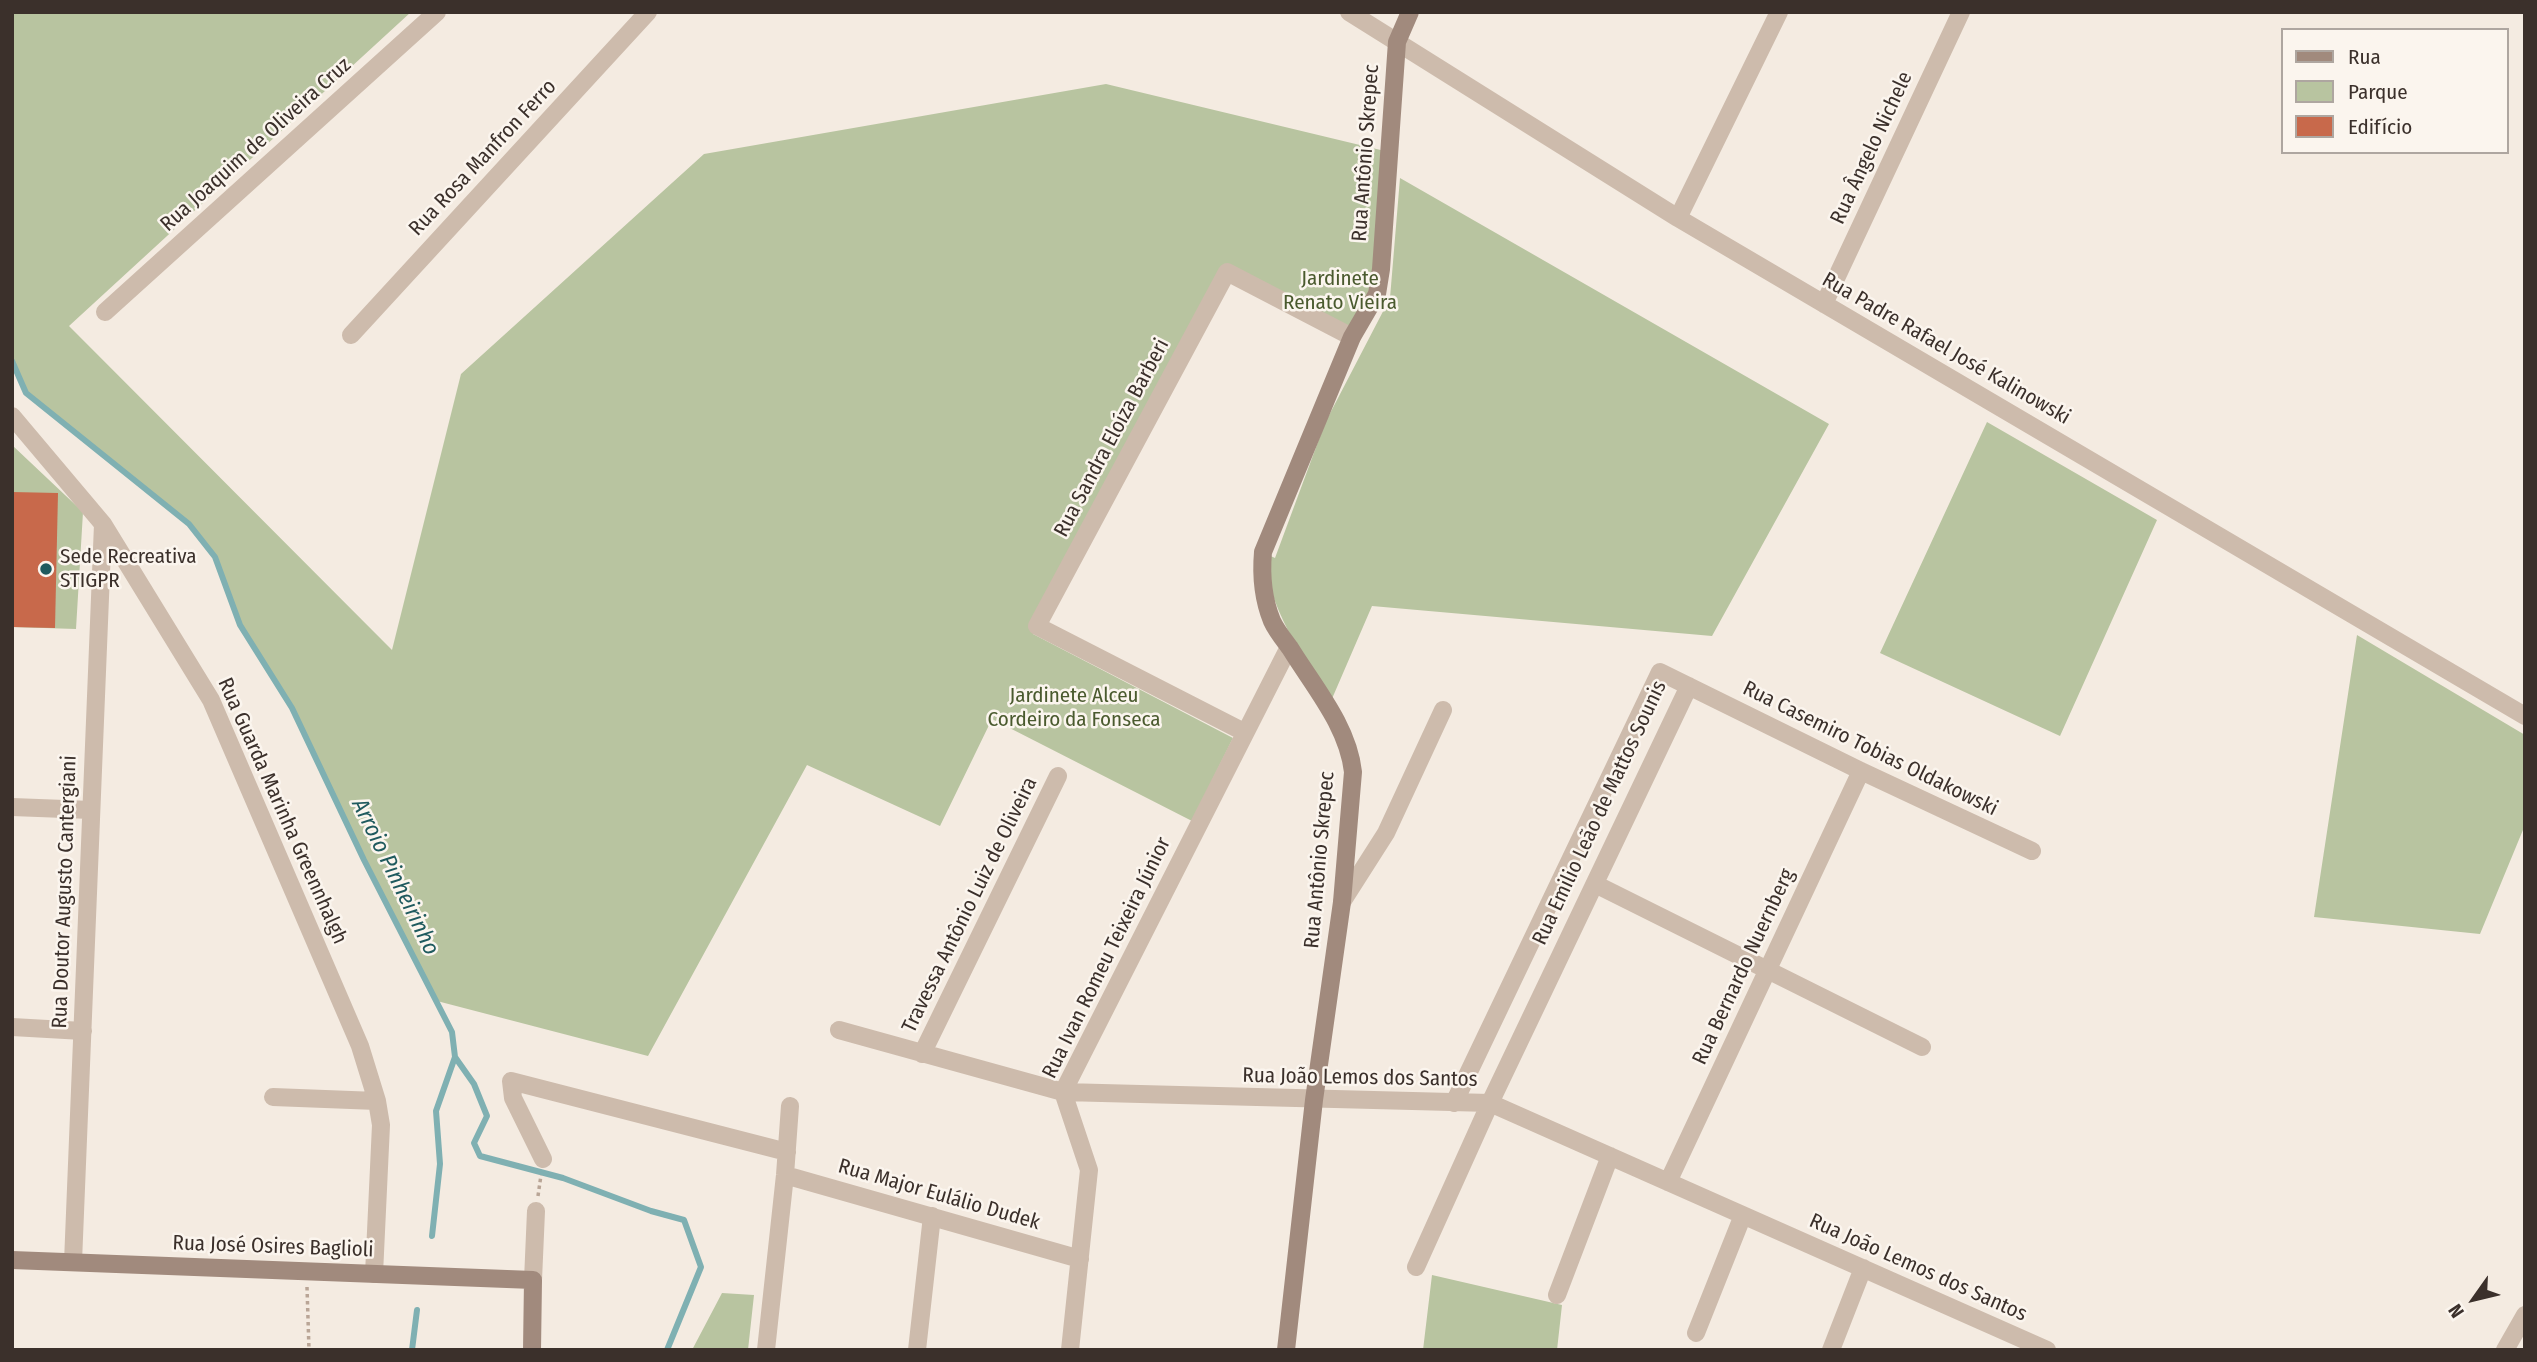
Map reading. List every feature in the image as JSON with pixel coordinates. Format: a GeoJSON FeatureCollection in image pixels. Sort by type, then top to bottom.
{"type":"FeatureCollection","features":[{"type":"Feature","properties":{"kind":"street","name":"Rua Joaquim de Oliveira Cruz"},"geometry":{"type":"LineString","coordinates":[[105,312],[438,12]]}},
{"type":"Feature","properties":{"kind":"street","name":"Rua Rosa Manfron Ferro"},"geometry":{"type":"LineString","coordinates":[[351,335],[648,12]]}},
{"type":"Feature","properties":{"kind":"street","name":"Rua Padre Rafael José Kalinowski"},"geometry":{"type":"LineString","coordinates":[[1349,12],[1678,218],[2525,716]]}},
{"type":"Feature","properties":{"kind":"street"},"geometry":{"type":"LineString","coordinates":[[1396,42],[1410,12]]}},
{"type":"Feature","properties":{"kind":"street"},"geometry":{"type":"LineString","coordinates":[[1678,218],[1779,12]]}},
{"type":"Feature","properties":{"kind":"street","name":"Rua Ângelo Nichele"},"geometry":{"type":"LineString","coordinates":[[1824,304],[1961,12]]}},
{"type":"Feature","properties":{"kind":"street","name":"Rua Antônio Skrepec"},"geometry":{"type":"LineString","coordinates":[[1286,1350],[1314,1100],[1342,902],[1353,788],[1351,756],[1338,724],[1273,623],[1262,570],[1264,552],[1352,337],[1377,294],[1396,42]]}},
{"type":"Feature","properties":{"kind":"street","name":"Rua Sandra Eloíza Barberi"},"geometry":{"type":"LineString","coordinates":[[1244,732],[1037,626],[1227,272],[1352,337]]}},
{"type":"Feature","properties":{"kind":"street","name":"Rua Guarda Marinha Greennhalgh"},"geometry":{"type":"LineString","coordinates":[[12,416],[103,524],[211,699],[360,1046],[377,1101],[381,1125],[374,1274]]}},
{"type":"Feature","properties":{"kind":"street","name":"Rua Doutor Augusto Cantergiani"},"geometry":{"type":"LineString","coordinates":[[73,1262],[103,524]]}},
{"type":"Feature","properties":{"kind":"street","name":"Rua Ivan Romeu Teixeira Júnior"},"geometry":{"type":"LineString","coordinates":[[1070,1350],[1089,1170],[1063,1093],[1289,647]]}},
{"type":"Feature","properties":{"kind":"street","name":"Rua Emilio Leão de Mattos Sounis"},"geometry":{"type":"LineString","coordinates":[[1416,1267],[1490,1103],[1689,686],[1660,673],[1454,1103]]}},
{"type":"Feature","properties":{"kind":"street","name":"Rua Casemiro Tobias Oldakowski"},"geometry":{"type":"LineString","coordinates":[[1689,686],[2032,851]]}},
{"type":"Feature","properties":{"kind":"street"},"geometry":{"type":"LineString","coordinates":[[1342,902],[1386,833],[1443,710]]}},
{"type":"Feature","properties":{"kind":"street","name":"Rua Bernardo Nuernberg"},"geometry":{"type":"LineString","coordinates":[[1668,1182],[1861,771]]}},
{"type":"Feature","properties":{"kind":"street","name":"Travessa Antônio Luiz de Oliveira"},"geometry":{"type":"LineString","coordinates":[[922,1054],[1058,776]]}},
{"type":"Feature","properties":{"kind":"street"},"geometry":{"type":"LineString","coordinates":[[12,807],[91,810]]}},
{"type":"Feature","properties":{"kind":"street"},"geometry":{"type":"LineString","coordinates":[[1594,884],[1922,1047]]}},
{"type":"Feature","properties":{"kind":"street"},"geometry":{"type":"LineString","coordinates":[[1524,956],[1554,970]]}},
{"type":"Feature","properties":{"kind":"street"},"geometry":{"type":"LineString","coordinates":[[12,1027],[83,1031]]}},
{"type":"Feature","properties":{"kind":"street","name":"Rua João Lemos dos Santos"},"geometry":{"type":"LineString","coordinates":[[839,1030],[1063,1093],[1490,1103],[2048,1350]]}},
{"type":"Feature","properties":{"kind":"street"},"geometry":{"type":"LineString","coordinates":[[543,1162],[513,1098],[511,1081],[787,1152]]}},
{"type":"Feature","properties":{"kind":"street"},"geometry":{"type":"LineString","coordinates":[[273,1097],[377,1101]]}},
{"type":"Feature","properties":{"kind":"street"},"geometry":{"type":"LineString","coordinates":[[766,1350],[790,1107]]}},
{"type":"Feature","properties":{"kind":"street"},"geometry":{"type":"LineString","coordinates":[[1556,1295],[1610,1156]]}},
{"type":"Feature","properties":{"kind":"street","name":"Rua Major Eulálio Dudek"},"geometry":{"type":"LineString","coordinates":[[785,1175],[1080,1259]]}},
{"type":"Feature","properties":{"kind":"street"},"geometry":{"type":"LineString","coordinates":[[532,1350],[536,1212]]}},
{"type":"Feature","properties":{"kind":"street"},"geometry":{"type":"LineString","coordinates":[[1696,1333],[1743,1215]]}},
{"type":"Feature","properties":{"kind":"street"},"geometry":{"type":"LineString","coordinates":[[917,1350],[932,1216]]}},
{"type":"Feature","properties":{"kind":"street","name":"Rua José Osires Baglioli"},"geometry":{"type":"LineString","coordinates":[[12,1260],[533,1280]]}},
{"type":"Feature","properties":{"kind":"street"},"geometry":{"type":"LineString","coordinates":[[1831,1350],[1863,1268]]}},
{"type":"Feature","properties":{"kind":"street"},"geometry":{"type":"LineString","coordinates":[[2505,1350],[2525,1315]]}},
{"type":"Feature","properties":{"kind":"path"},"geometry":{"type":"LineString","coordinates":[[536,1212],[543,1162]]}},
{"type":"Feature","properties":{"kind":"path"},"geometry":{"type":"LineString","coordinates":[[306,1271],[309,1350]]}},
{"type":"Feature","properties":{"kind":"green space"},"geometry":{"type":"Polygon","coordinates":[[[12,12],[411,12],[69,326],[392,650],[461,374],[704,154],[1106,84],[1389,152],[1377,294],[1352,337],[1227,272],[1033,634],[1233,738],[1192,821],[992,719],[940,826],[807,765],[648,1056],[437,1001],[364,860],[292,709],[240,625],[215,557],[189,524],[26,393],[12,361],[12,12]]]}},
{"type":"Feature","properties":{"kind":"green space"},"geometry":{"type":"Polygon","coordinates":[[[1400,178],[1829,424],[1712,636],[1372,606],[1331,701],[1298,649],[1279,611],[1267,572],[1266,554],[1275,558],[1325,423],[1390,298],[1400,178]]]}},
{"type":"Feature","properties":{"kind":"green space"},"geometry":{"type":"Polygon","coordinates":[[[1987,422],[2157,520],[2060,736],[1880,653],[1987,422]]]}},
{"type":"Feature","properties":{"kind":"green space","name":"Sede Recreativa STIGPR"},"geometry":{"type":"Polygon","coordinates":[[[12,445],[83,512],[76,629],[12,627],[12,445]]]}},
{"type":"Feature","properties":{"kind":"green space"},"geometry":{"type":"Polygon","coordinates":[[[2357,635],[2525,735],[2525,825],[2480,934],[2314,917],[2357,635]]]}},
{"type":"Feature","properties":{"kind":"green space"},"geometry":{"type":"Polygon","coordinates":[[[1432,1275],[1562,1305],[1557,1350],[1423,1350],[1432,1275]]]}},
{"type":"Feature","properties":{"kind":"green space"},"geometry":{"type":"Polygon","coordinates":[[[722,1293],[754,1295],[748,1350],[692,1350],[722,1293]]]}},
{"type":"Feature","properties":{"kind":"building"},"geometry":{"type":"Polygon","coordinates":[[[12,492],[58,493],[55,628],[12,627],[12,492]]]}},
{"type":"Feature","properties":{"kind":"waterway","name":"Arroio Pinheirinho"},"geometry":{"type":"LineString","coordinates":[[12,361],[26,393],[189,524],[215,557],[240,625],[292,708],[364,860],[452,1032],[455,1057],[474,1084],[487,1116],[474,1143],[480,1156],[563,1178],[651,1211],[684,1220],[701,1267],[667,1350]]}},
{"type":"Feature","properties":{"kind":"waterway"},"geometry":{"type":"LineString","coordinates":[[432,1236],[440,1164],[436,1111],[455,1057]]}},
{"type":"Feature","properties":{"kind":"waterway"},"geometry":{"type":"LineString","coordinates":[[412,1350],[417,1310]]}},
{"type":"Feature","properties":{"kind":"place","name":"Sede Recreativa STIGPR"},"geometry":{"type":"Point","coordinates":[46,569]}},
{"type":"Feature","properties":{"kind":"park label","name":"Jardinete Renato Vieira"},"geometry":{"type":"Point","coordinates":[1340,291]}},
{"type":"Feature","properties":{"kind":"park label","name":"Jardinete Alceu Cordeiro da Fonseca"},"geometry":{"type":"Point","coordinates":[1074,708]}}]}
